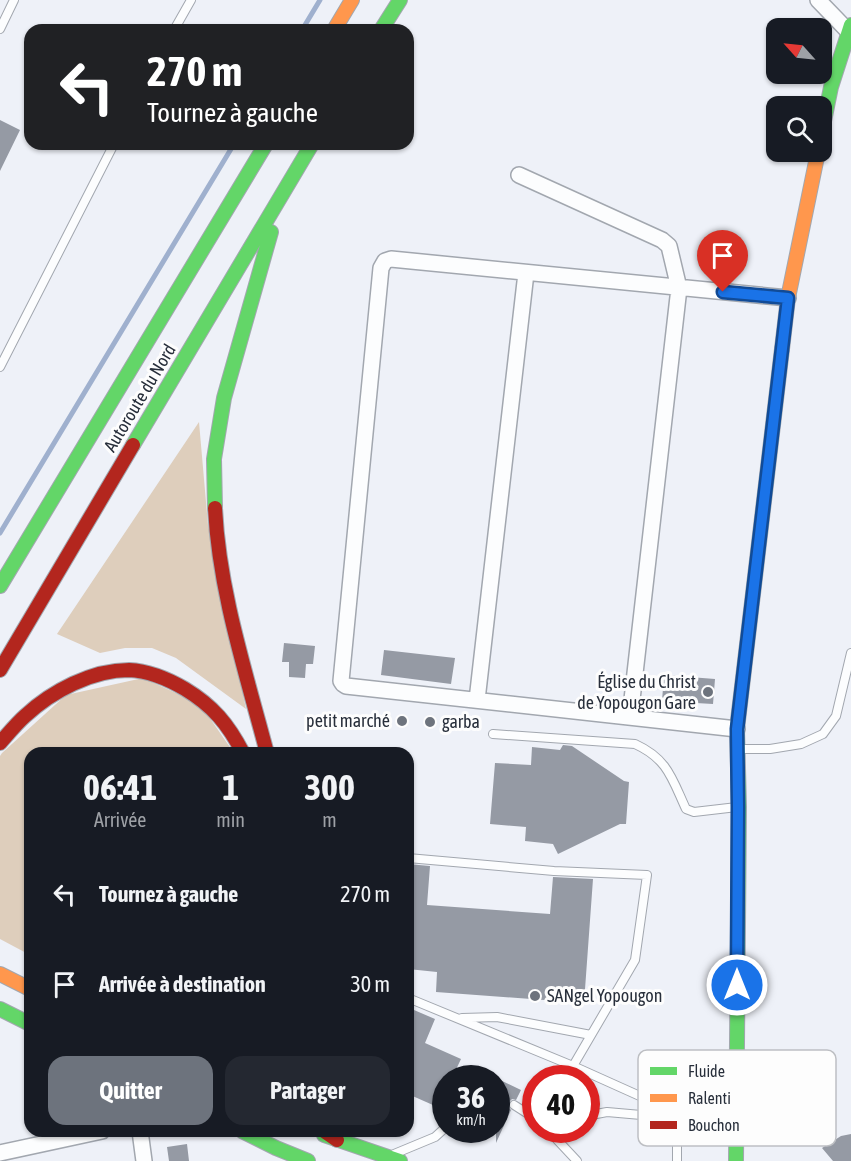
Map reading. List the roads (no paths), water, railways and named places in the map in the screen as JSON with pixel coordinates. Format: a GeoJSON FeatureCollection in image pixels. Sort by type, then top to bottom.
{"type":"FeatureCollection","features":[{"type":"Feature","properties":{"kind":"main road"},"geometry":{"type":"LineString","coordinates":[[338,24],[352,0]]}},
{"type":"Feature","properties":{"kind":"main road"},"geometry":{"type":"LineString","coordinates":[[385,24],[400,0]]}},
{"type":"Feature","properties":{"kind":"main road"},"geometry":{"type":"LineString","coordinates":[[829,96],[850,28]]}},
{"type":"Feature","properties":{"kind":"main road","name":"Autoroute du Nord"},"geometry":{"type":"LineString","coordinates":[[0,586],[262,150]]}},
{"type":"Feature","properties":{"kind":"main road","name":"Autoroute du Nord"},"geometry":{"type":"LineString","coordinates":[[0,670],[308,150]]}},
{"type":"Feature","properties":{"kind":"main road"},"geometry":{"type":"LineString","coordinates":[[736,1050],[737,729],[788,298],[816,162]]}},
{"type":"Feature","properties":{"kind":"main road"},"geometry":{"type":"LineString","coordinates":[[265,747],[222,572],[214,459],[224,398],[266,246],[285,188]]}},
{"type":"Feature","properties":{"kind":"main road"},"geometry":{"type":"LineString","coordinates":[[0,743],[31,710],[62,690],[86,678],[114,671],[142,671],[174,682],[201,698],[233,731],[240,747]]}},
{"type":"Feature","properties":{"kind":"main road"},"geometry":{"type":"LineString","coordinates":[[0,974],[24,986]]}},
{"type":"Feature","properties":{"kind":"main road"},"geometry":{"type":"LineString","coordinates":[[0,1009],[24,1021]]}},
{"type":"Feature","properties":{"kind":"main road"},"geometry":{"type":"LineString","coordinates":[[254,1137],[309,1161]]}},
{"type":"Feature","properties":{"kind":"main road"},"geometry":{"type":"LineString","coordinates":[[330,1137],[400,1161]]}},
{"type":"Feature","properties":{"kind":"main road"},"geometry":{"type":"LineString","coordinates":[[333,1137],[337,1140]]}},
{"type":"Feature","properties":{"kind":"street"},"geometry":{"type":"LineString","coordinates":[[818,0],[850,28]]}},
{"type":"Feature","properties":{"kind":"street"},"geometry":{"type":"LineString","coordinates":[[519,176],[662,240],[669,246],[673,256],[679,288],[630,717]]}},
{"type":"Feature","properties":{"kind":"street"},"geometry":{"type":"LineString","coordinates":[[737,729],[343,684],[341,681],[381,268],[385,261],[391,259],[788,298]]}},
{"type":"Feature","properties":{"kind":"street"},"geometry":{"type":"LineString","coordinates":[[477,700],[526,273]]}},
{"type":"Feature","properties":{"kind":"street"},"geometry":{"type":"LineString","coordinates":[[0,1153],[74,1137]]}},
{"type":"Feature","properties":{"kind":"street"},"geometry":{"type":"LineString","coordinates":[[141,1137],[144,1161]]}},
{"type":"Feature","properties":{"kind":"lane"},"geometry":{"type":"LineString","coordinates":[[0,29],[14,0]]}},
{"type":"Feature","properties":{"kind":"lane"},"geometry":{"type":"LineString","coordinates":[[177,24],[190,0]]}},
{"type":"Feature","properties":{"kind":"lane"},"geometry":{"type":"LineString","coordinates":[[0,367],[111,150]]}},
{"type":"Feature","properties":{"kind":"lane"},"geometry":{"type":"LineString","coordinates":[[738,749],[770,749],[801,744],[823,734],[836,716],[851,653]]}},
{"type":"Feature","properties":{"kind":"lane"},"geometry":{"type":"LineString","coordinates":[[493,734],[635,744],[658,758],[668,771],[686,809],[694,812],[738,807]]}},
{"type":"Feature","properties":{"kind":"lane"},"geometry":{"type":"LineString","coordinates":[[414,859],[554,871],[647,875],[635,960],[574,1065]]}},
{"type":"Feature","properties":{"kind":"lane"},"geometry":{"type":"LineString","coordinates":[[414,1000],[571,1065]]}},
{"type":"Feature","properties":{"kind":"lane"},"geometry":{"type":"LineString","coordinates":[[457,1018],[497,1017],[591,1035]]}},
{"type":"Feature","properties":{"kind":"lane"},"geometry":{"type":"LineString","coordinates":[[498,1035],[511,1020]]}},
{"type":"Feature","properties":{"kind":"lane"},"geometry":{"type":"LineString","coordinates":[[600,1078],[638,1095]]}},
{"type":"Feature","properties":{"kind":"lane"},"geometry":{"type":"LineString","coordinates":[[514,1105],[522,1110]]}},
{"type":"Feature","properties":{"kind":"lane"},"geometry":{"type":"LineString","coordinates":[[600,1113],[638,1115]]}},
{"type":"Feature","properties":{"kind":"lane"},"geometry":{"type":"LineString","coordinates":[[386,1157],[432,1138]]}},
{"type":"Feature","properties":{"kind":"lane"},"geometry":{"type":"LineString","coordinates":[[561,1143],[578,1161]]}},
{"type":"Feature","properties":{"kind":"waterway"},"geometry":{"type":"LineString","coordinates":[[306,24],[320,0]]}},
{"type":"Feature","properties":{"kind":"waterway"},"geometry":{"type":"LineString","coordinates":[[0,533],[230,150]]}},
{"type":"Feature","properties":{"kind":"place","name":"Église du Christ de Yopougon Gare"},"geometry":{"type":"Point","coordinates":[708,692]}},
{"type":"Feature","properties":{"kind":"place","name":"petit marché"},"geometry":{"type":"Point","coordinates":[402,721]}},
{"type":"Feature","properties":{"kind":"place","name":"garba"},"geometry":{"type":"Point","coordinates":[430,722]}},
{"type":"Feature","properties":{"kind":"place","name":"SANgel Yopougon"},"geometry":{"type":"Point","coordinates":[535,996]}}]}
